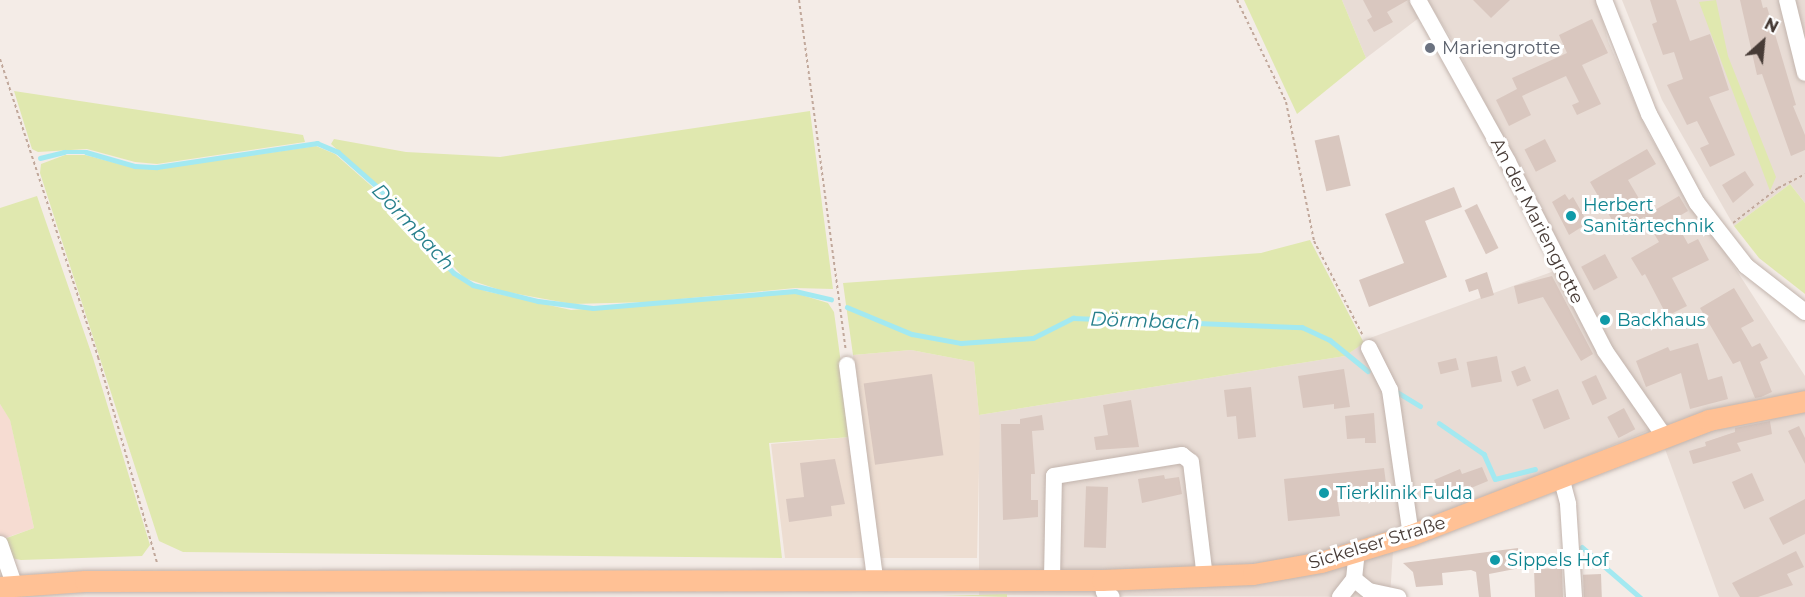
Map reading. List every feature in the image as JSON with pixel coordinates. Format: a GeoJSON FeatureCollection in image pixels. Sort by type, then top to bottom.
{"type":"FeatureCollection","features":[{"type":"Feature","properties":{"kind":"main road","name":"Sickelser Straße"},"geometry":{"type":"LineString","coordinates":[[7,585],[157,581],[1052,579],[1107,588],[1205,578],[1287,569],[1357,552],[1411,535],[1708,420],[1805,401]]}},
{"type":"Feature","properties":{"kind":"street","name":"An der Mariengrotte"},"geometry":{"type":"LineString","coordinates":[[1418,0],[1508,162],[1605,351],[1664,436]]}},
{"type":"Feature","properties":{"kind":"street"},"geometry":{"type":"LineString","coordinates":[[1604,0],[1652,123],[1718,234],[1746,266],[1805,312]]}},
{"type":"Feature","properties":{"kind":"street"},"geometry":{"type":"LineString","coordinates":[[1786,0],[1801,44],[1805,73]]}},
{"type":"Feature","properties":{"kind":"street"},"geometry":{"type":"LineString","coordinates":[[1370,348],[1390,390],[1411,535]]}},
{"type":"Feature","properties":{"kind":"street"},"geometry":{"type":"LineString","coordinates":[[847,365],[866,579]]}},
{"type":"Feature","properties":{"kind":"street"},"geometry":{"type":"LineString","coordinates":[[1052,579],[1054,476],[1182,455],[1191,462],[1205,578]]}},
{"type":"Feature","properties":{"kind":"street"},"geometry":{"type":"LineString","coordinates":[[1562,477],[1568,504],[1574,597]]}},
{"type":"Feature","properties":{"kind":"street"},"geometry":{"type":"LineString","coordinates":[[0,544],[7,585]]}},
{"type":"Feature","properties":{"kind":"street"},"geometry":{"type":"LineString","coordinates":[[1340,597],[1354,579],[1357,552]]}},
{"type":"Feature","properties":{"kind":"street"},"geometry":{"type":"LineString","coordinates":[[1354,579],[1369,591],[1398,597]]}},
{"type":"Feature","properties":{"kind":"path"},"geometry":{"type":"LineString","coordinates":[[799,0],[847,365]]}},
{"type":"Feature","properties":{"kind":"path"},"geometry":{"type":"LineString","coordinates":[[1238,0],[1286,102],[1314,241],[1370,348]]}},
{"type":"Feature","properties":{"kind":"path"},"geometry":{"type":"LineString","coordinates":[[0,59],[98,357],[154,544],[157,581]]}},
{"type":"Feature","properties":{"kind":"path"},"geometry":{"type":"LineString","coordinates":[[1718,234],[1778,188],[1805,174]]}},
{"type":"Feature","properties":{"kind":"shaded area"},"geometry":{"type":"Polygon","coordinates":[[[1342,0],[1598,0],[1608,41],[1649,135],[1805,376],[1805,597],[1719,597],[1657,427],[1394,535],[1390,597],[979,595],[979,415],[1345,356],[1370,338],[1568,266],[1456,46],[1432,8],[1366,58],[1342,0]]]}},
{"type":"Feature","properties":{"kind":"shaded area"},"geometry":{"type":"Polygon","coordinates":[[[1622,0],[1805,0],[1805,203],[1790,184],[1734,226],[1662,100],[1622,0]]]}},
{"type":"Feature","properties":{"kind":"shaded area"},"geometry":{"type":"Polygon","coordinates":[[[911,350],[974,362],[980,425],[977,558],[785,558],[771,444],[864,436],[853,355],[911,350]]]}},
{"type":"Feature","properties":{"kind":"shaded area"},"geometry":{"type":"Polygon","coordinates":[[[0,404],[10,419],[34,528],[0,540],[0,404]]]}},
{"type":"Feature","properties":{"kind":"green space"},"geometry":{"type":"Polygon","coordinates":[[[1244,0],[1342,0],[1366,58],[1297,114],[1244,0]]]}},
{"type":"Feature","properties":{"kind":"green space"},"geometry":{"type":"Polygon","coordinates":[[[1716,0],[1728,56],[1776,177],[1770,191],[1699,2],[1716,0]]]}},
{"type":"Feature","properties":{"kind":"green space"},"geometry":{"type":"Polygon","coordinates":[[[14,91],[303,135],[305,142],[157,164],[135,162],[87,149],[38,152],[32,149],[14,91]]]}},
{"type":"Feature","properties":{"kind":"green space"},"geometry":{"type":"Polygon","coordinates":[[[810,111],[833,289],[795,288],[649,302],[572,304],[506,292],[464,278],[403,210],[331,144],[334,139],[406,152],[500,157],[810,111]]]}},
{"type":"Feature","properties":{"kind":"green space"},"geometry":{"type":"Polygon","coordinates":[[[316,146],[335,154],[377,191],[453,274],[485,291],[571,310],[795,293],[828,303],[834,312],[851,437],[769,443],[782,558],[183,552],[159,541],[40,173],[41,164],[65,155],[85,155],[135,168],[157,169],[316,146]]]}},
{"type":"Feature","properties":{"kind":"green space"},"geometry":{"type":"Polygon","coordinates":[[[1790,184],[1805,203],[1805,294],[1759,258],[1734,226],[1790,184]]]}},
{"type":"Feature","properties":{"kind":"green space"},"geometry":{"type":"Polygon","coordinates":[[[37,196],[93,358],[150,545],[142,556],[21,560],[11,558],[4,539],[34,528],[10,420],[0,404],[0,208],[37,196]]]}},
{"type":"Feature","properties":{"kind":"green space"},"geometry":{"type":"Polygon","coordinates":[[[1310,240],[1364,343],[1345,356],[979,415],[974,362],[911,350],[853,355],[843,283],[1261,253],[1310,240]]]}},
{"type":"Feature","properties":{"kind":"green space"},"geometry":{"type":"Polygon","coordinates":[[[1007,594],[1007,597],[940,595],[979,595],[1007,594]]]}},
{"type":"Feature","properties":{"kind":"building"},"geometry":{"type":"Polygon","coordinates":[[[1363,0],[1408,0],[1387,12],[1393,22],[1374,32],[1367,20],[1372,17],[1363,0]]]}},
{"type":"Feature","properties":{"kind":"building"},"geometry":{"type":"Polygon","coordinates":[[[1473,0],[1510,0],[1491,18],[1473,0]]]}},
{"type":"Feature","properties":{"kind":"building"},"geometry":{"type":"Polygon","coordinates":[[[1650,0],[1676,0],[1690,41],[1710,34],[1718,56],[1729,90],[1709,97],[1735,155],[1710,167],[1700,148],[1709,144],[1697,121],[1687,125],[1667,85],[1683,79],[1674,52],[1663,55],[1652,24],[1657,22],[1650,0]]]}},
{"type":"Feature","properties":{"kind":"building"},"geometry":{"type":"Polygon","coordinates":[[[1740,0],[1761,0],[1763,8],[1767,7],[1796,105],[1793,106],[1805,135],[1805,150],[1791,156],[1762,74],[1757,75],[1740,0]]]}},
{"type":"Feature","properties":{"kind":"building"},"geometry":{"type":"Polygon","coordinates":[[[1592,19],[1608,53],[1582,65],[1601,104],[1577,115],[1572,105],[1579,102],[1566,76],[1522,96],[1531,115],[1509,126],[1496,100],[1517,89],[1512,78],[1567,53],[1559,35],[1592,19]]]}},
{"type":"Feature","properties":{"kind":"building"},"geometry":{"type":"Polygon","coordinates":[[[1339,135],[1351,186],[1326,191],[1315,141],[1339,135]]]}},
{"type":"Feature","properties":{"kind":"building"},"geometry":{"type":"Polygon","coordinates":[[[1545,139],[1556,161],[1536,172],[1525,149],[1545,139]]]}},
{"type":"Feature","properties":{"kind":"building"},"geometry":{"type":"Polygon","coordinates":[[[1647,149],[1656,164],[1628,180],[1648,214],[1679,196],[1688,211],[1674,219],[1688,244],[1698,239],[1709,260],[1672,278],[1687,306],[1667,316],[1645,274],[1642,276],[1631,258],[1659,242],[1644,217],[1619,232],[1590,182],[1647,149]]]}},
{"type":"Feature","properties":{"kind":"building"},"geometry":{"type":"Polygon","coordinates":[[[1745,171],[1754,185],[1733,203],[1722,185],[1745,171]]]}},
{"type":"Feature","properties":{"kind":"building"},"geometry":{"type":"Polygon","coordinates":[[[1454,187],[1462,207],[1425,221],[1447,277],[1369,307],[1359,280],[1404,263],[1385,214],[1454,187]]]}},
{"type":"Feature","properties":{"kind":"building","name":"Herbert Sanitärtechnik"},"geometry":{"type":"Polygon","coordinates":[[[1565,194],[1569,200],[1573,197],[1588,223],[1569,235],[1552,202],[1565,194]]]}},
{"type":"Feature","properties":{"kind":"building"},"geometry":{"type":"Polygon","coordinates":[[[1477,204],[1498,248],[1486,254],[1464,210],[1477,204]]]}},
{"type":"Feature","properties":{"kind":"building"},"geometry":{"type":"Polygon","coordinates":[[[1605,254],[1618,278],[1594,291],[1581,267],[1605,254]]]}},
{"type":"Feature","properties":{"kind":"building"},"geometry":{"type":"Polygon","coordinates":[[[1487,272],[1494,295],[1481,299],[1478,289],[1469,292],[1465,280],[1487,272]]]}},
{"type":"Feature","properties":{"kind":"building"},"geometry":{"type":"Polygon","coordinates":[[[1552,276],[1593,354],[1581,361],[1543,297],[1518,304],[1514,286],[1552,276]]]}},
{"type":"Feature","properties":{"kind":"building"},"geometry":{"type":"Polygon","coordinates":[[[1734,288],[1754,321],[1741,328],[1752,347],[1760,343],[1768,358],[1760,362],[1772,392],[1761,397],[1755,398],[1740,361],[1733,364],[1700,308],[1734,288]]]}},
{"type":"Feature","properties":{"kind":"building"},"geometry":{"type":"Polygon","coordinates":[[[1698,343],[1708,380],[1722,376],[1728,399],[1690,409],[1681,373],[1646,387],[1636,361],[1668,347],[1670,351],[1698,343]]]}},
{"type":"Feature","properties":{"kind":"building"},"geometry":{"type":"Polygon","coordinates":[[[1497,356],[1502,382],[1472,387],[1467,362],[1497,356]]]}},
{"type":"Feature","properties":{"kind":"building"},"geometry":{"type":"Polygon","coordinates":[[[1456,358],[1459,370],[1440,374],[1438,363],[1456,358]]]}},
{"type":"Feature","properties":{"kind":"building"},"geometry":{"type":"Polygon","coordinates":[[[1525,366],[1531,381],[1517,386],[1511,372],[1525,366]]]}},
{"type":"Feature","properties":{"kind":"building"},"geometry":{"type":"Polygon","coordinates":[[[1344,369],[1350,407],[1334,409],[1334,404],[1303,408],[1298,376],[1344,369]]]}},
{"type":"Feature","properties":{"kind":"building"},"geometry":{"type":"Polygon","coordinates":[[[932,374],[943,455],[875,465],[864,384],[932,374]]]}},
{"type":"Feature","properties":{"kind":"building"},"geometry":{"type":"Polygon","coordinates":[[[1596,375],[1607,399],[1592,405],[1581,382],[1596,375]]]}},
{"type":"Feature","properties":{"kind":"building"},"geometry":{"type":"Polygon","coordinates":[[[1251,387],[1256,437],[1238,439],[1236,416],[1227,417],[1224,390],[1251,387]]]}},
{"type":"Feature","properties":{"kind":"building"},"geometry":{"type":"Polygon","coordinates":[[[1558,389],[1570,419],[1544,429],[1532,399],[1558,389]]]}},
{"type":"Feature","properties":{"kind":"building"},"geometry":{"type":"Polygon","coordinates":[[[1131,400],[1139,447],[1096,450],[1094,437],[1108,435],[1103,405],[1131,400]]]}},
{"type":"Feature","properties":{"kind":"building"},"geometry":{"type":"Polygon","coordinates":[[[1624,408],[1635,429],[1618,438],[1607,417],[1624,408]]]}},
{"type":"Feature","properties":{"kind":"building"},"geometry":{"type":"Polygon","coordinates":[[[1374,413],[1376,443],[1365,443],[1365,438],[1347,439],[1345,416],[1374,413]]]}},
{"type":"Feature","properties":{"kind":"building"},"geometry":{"type":"Polygon","coordinates":[[[1042,415],[1044,430],[1032,431],[1035,474],[1031,474],[1031,500],[1038,500],[1038,517],[1003,520],[1001,424],[1020,424],[1020,419],[1042,415]]]}},
{"type":"Feature","properties":{"kind":"building"},"geometry":{"type":"Polygon","coordinates":[[[1770,421],[1772,434],[1737,443],[1741,451],[1693,464],[1689,451],[1706,446],[1705,442],[1735,432],[1735,428],[1770,421]]]}},
{"type":"Feature","properties":{"kind":"building"},"geometry":{"type":"Polygon","coordinates":[[[1799,426],[1805,438],[1805,464],[1788,431],[1799,426]]]}},
{"type":"Feature","properties":{"kind":"building"},"geometry":{"type":"Polygon","coordinates":[[[835,459],[845,504],[831,506],[832,516],[789,522],[786,499],[804,497],[800,463],[835,459]]]}},
{"type":"Feature","properties":{"kind":"building"},"geometry":{"type":"Polygon","coordinates":[[[1482,467],[1488,481],[1442,500],[1434,480],[1460,469],[1462,474],[1482,467]]]}},
{"type":"Feature","properties":{"kind":"building","name":"Tierklinik Fulda"},"geometry":{"type":"Polygon","coordinates":[[[1384,468],[1387,491],[1337,496],[1340,516],[1288,521],[1284,479],[1384,468]]]}},
{"type":"Feature","properties":{"kind":"building"},"geometry":{"type":"Polygon","coordinates":[[[1752,473],[1764,500],[1744,509],[1732,482],[1752,473]]]}},
{"type":"Feature","properties":{"kind":"building"},"geometry":{"type":"Polygon","coordinates":[[[1164,475],[1165,479],[1179,477],[1182,494],[1142,503],[1138,479],[1164,475]]]}},
{"type":"Feature","properties":{"kind":"building"},"geometry":{"type":"Polygon","coordinates":[[[1086,486],[1108,487],[1106,548],[1084,547],[1086,486]]]}},
{"type":"Feature","properties":{"kind":"building"},"geometry":{"type":"Polygon","coordinates":[[[1805,499],[1805,534],[1783,545],[1769,518],[1805,499]]]}},
{"type":"Feature","properties":{"kind":"building"},"geometry":{"type":"Polygon","coordinates":[[[1518,548],[1520,568],[1489,574],[1491,597],[1479,597],[1476,572],[1471,570],[1442,573],[1443,585],[1416,587],[1413,572],[1403,563],[1518,548]]]}},
{"type":"Feature","properties":{"kind":"building"},"geometry":{"type":"Polygon","coordinates":[[[1796,551],[1804,567],[1787,574],[1793,585],[1758,597],[1740,597],[1732,583],[1796,551]]]}},
{"type":"Feature","properties":{"kind":"building"},"geometry":{"type":"Polygon","coordinates":[[[1562,568],[1563,597],[1535,597],[1534,569],[1562,568]]]}},
{"type":"Feature","properties":{"kind":"building"},"geometry":{"type":"Polygon","coordinates":[[[1601,574],[1602,597],[1584,597],[1583,575],[1601,574]]]}},
{"type":"Feature","properties":{"kind":"waterway","name":"Dörmbach"},"geometry":{"type":"LineString","coordinates":[[40,158],[64,152],[86,152],[135,166],[157,167],[317,143],[338,152],[379,188],[454,273],[473,285],[538,301],[593,308],[795,291],[831,299]]}},
{"type":"Feature","properties":{"kind":"waterway","name":"Dörmbach"},"geometry":{"type":"LineString","coordinates":[[847,307],[912,334],[961,343],[1033,338],[1073,318],[1302,327],[1330,340],[1368,371]]}},
{"type":"Feature","properties":{"kind":"waterway","name":"Dörmbach"},"geometry":{"type":"LineString","coordinates":[[1397,392],[1420,406]]}},
{"type":"Feature","properties":{"kind":"waterway","name":"Dörmbach"},"geometry":{"type":"LineString","coordinates":[[1439,423],[1484,454],[1495,479],[1535,469]]}},
{"type":"Feature","properties":{"kind":"waterway","name":"Dörmbach"},"geometry":{"type":"LineString","coordinates":[[1582,547],[1640,597]]}},
{"type":"Feature","properties":{"kind":"place","name":"Mariengrotte"},"geometry":{"type":"Point","coordinates":[1430,48]}},
{"type":"Feature","properties":{"kind":"place","name":"Herbert Sanitärtechnik"},"geometry":{"type":"Point","coordinates":[1571,216]}},
{"type":"Feature","properties":{"kind":"place","name":"Backhaus"},"geometry":{"type":"Point","coordinates":[1605,320]}},
{"type":"Feature","properties":{"kind":"place","name":"Tierklinik Fulda"},"geometry":{"type":"Point","coordinates":[1324,493]}},
{"type":"Feature","properties":{"kind":"place","name":"Sippels Hof"},"geometry":{"type":"Point","coordinates":[1495,560]}}]}
